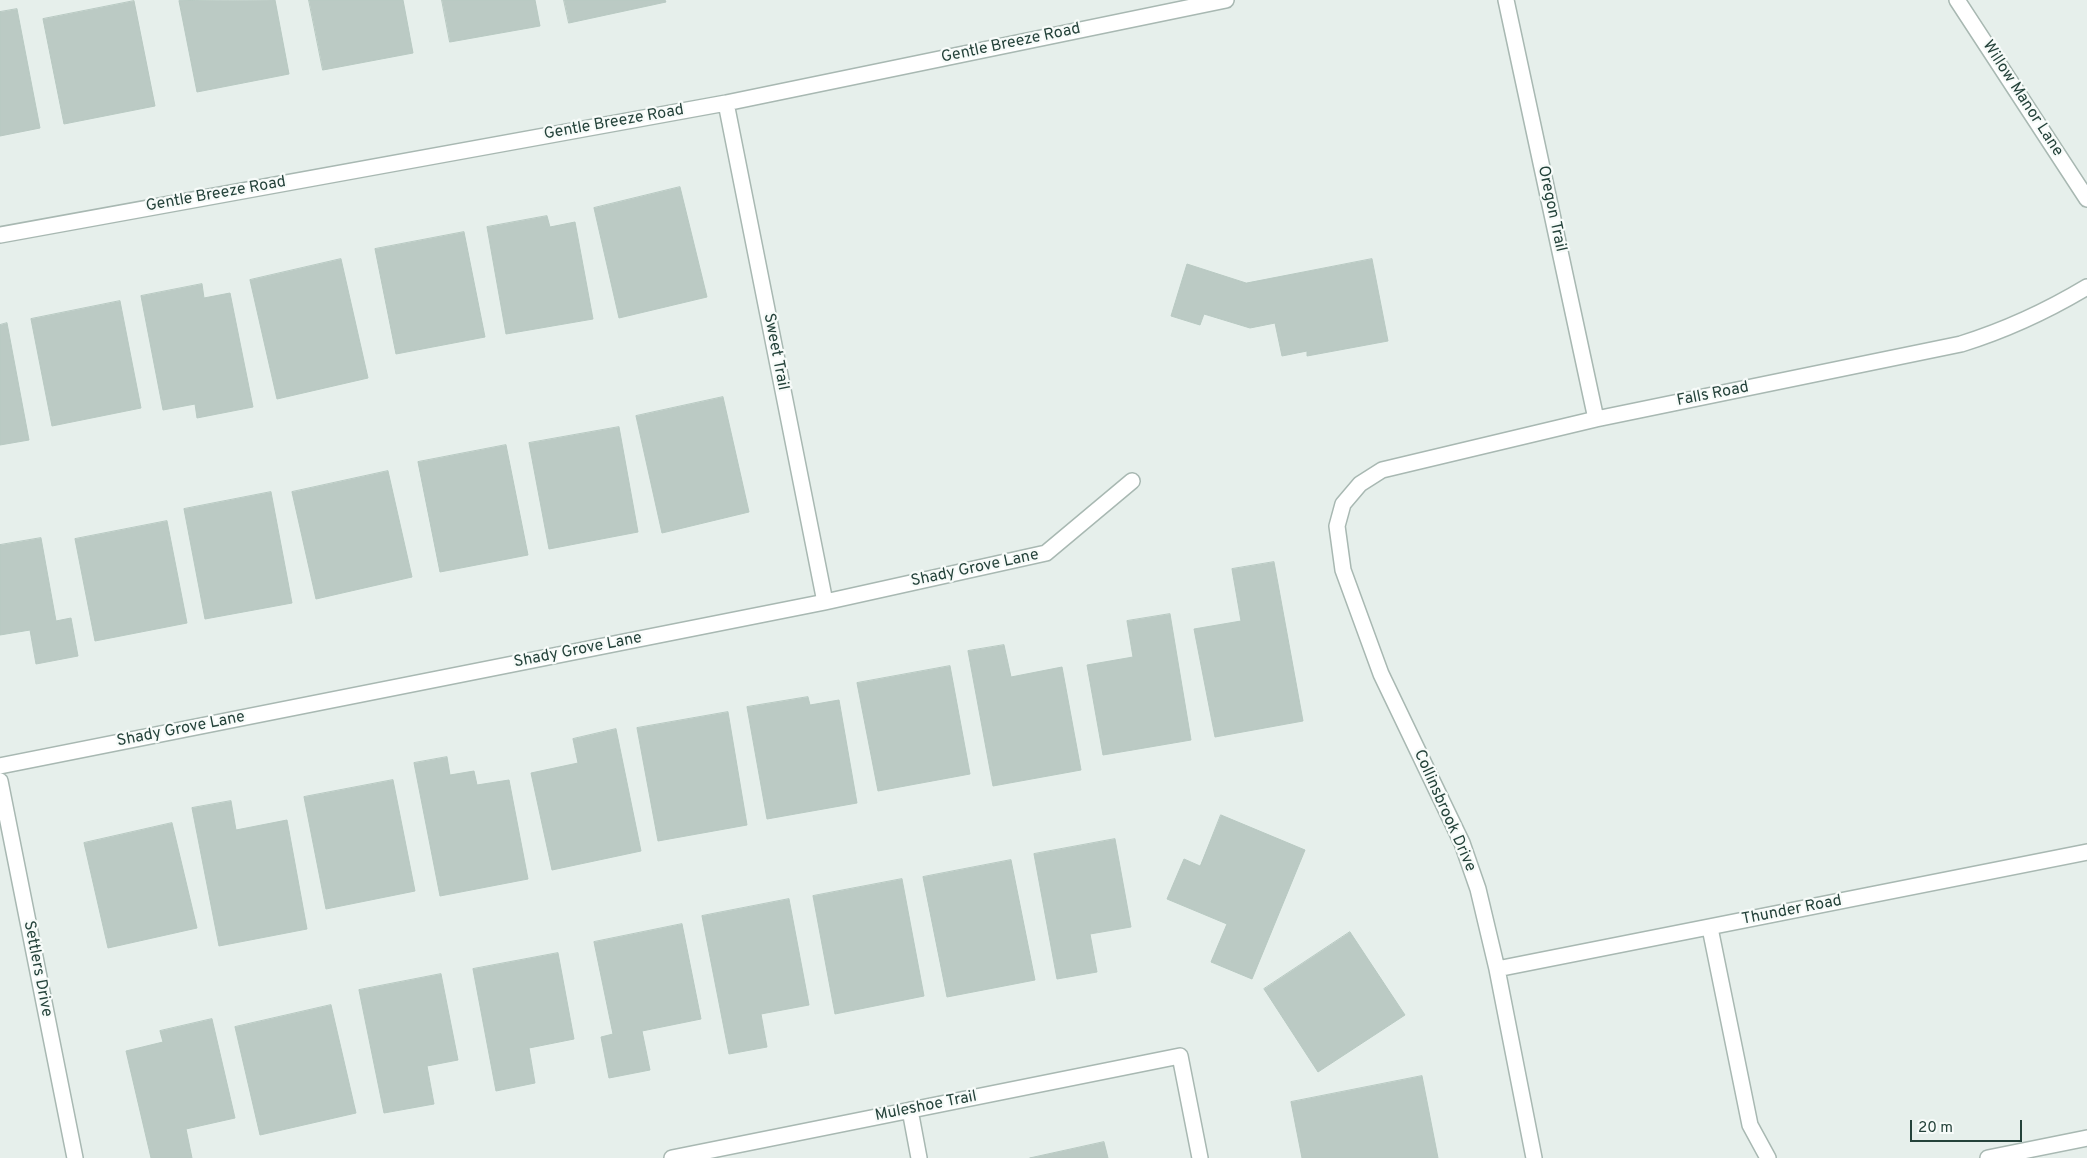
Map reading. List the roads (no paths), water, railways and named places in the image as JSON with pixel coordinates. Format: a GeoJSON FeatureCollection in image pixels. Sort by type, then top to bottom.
{"type":"FeatureCollection","features":[{"type":"Feature","properties":{"kind":"street","name":"Gentle Breeze Road"},"geometry":{"type":"LineString","coordinates":[[0,234],[726,103],[1226,0]]}},
{"type":"Feature","properties":{"kind":"street","name":"Oregon Trail"},"geometry":{"type":"LineString","coordinates":[[1506,0],[1596,419]]}},
{"type":"Feature","properties":{"kind":"street","name":"Willow Manor Lane"},"geometry":{"type":"LineString","coordinates":[[1957,0],[2087,199]]}},
{"type":"Feature","properties":{"kind":"street","name":"Sweet Trail"},"geometry":{"type":"LineString","coordinates":[[726,103],[825,602]]}},
{"type":"Feature","properties":{"kind":"street","name":"Falls Road"},"geometry":{"type":"LineString","coordinates":[[1343,504],[1360,484],[1382,470],[1596,419],[1961,344],[1998,332],[2034,317],[2087,287]]}},
{"type":"Feature","properties":{"kind":"street","name":"Shady Grove Lane"},"geometry":{"type":"LineString","coordinates":[[0,766],[825,602],[1046,553],[1132,481]]}},
{"type":"Feature","properties":{"kind":"street","name":"Collinsbrook Drive"},"geometry":{"type":"LineString","coordinates":[[1343,504],[1337,526],[1343,570],[1381,674],[1462,843],[1478,889],[1497,969],[1534,1158]]}},
{"type":"Feature","properties":{"kind":"street","name":"Settlers Drive"},"geometry":{"type":"LineString","coordinates":[[0,781],[75,1158]]}},
{"type":"Feature","properties":{"kind":"street","name":"Thunder Road"},"geometry":{"type":"LineString","coordinates":[[1497,969],[2087,852]]}},
{"type":"Feature","properties":{"kind":"street"},"geometry":{"type":"LineString","coordinates":[[1710,928],[1750,1125],[1768,1158]]}},
{"type":"Feature","properties":{"kind":"street","name":"Muleshoe Trail"},"geometry":{"type":"LineString","coordinates":[[672,1158],[1180,1056],[1200,1158]]}},
{"type":"Feature","properties":{"kind":"street"},"geometry":{"type":"LineString","coordinates":[[910,1110],[919,1158]]}},
{"type":"Feature","properties":{"kind":"street"},"geometry":{"type":"LineString","coordinates":[[1988,1158],[2087,1138]]}}]}
